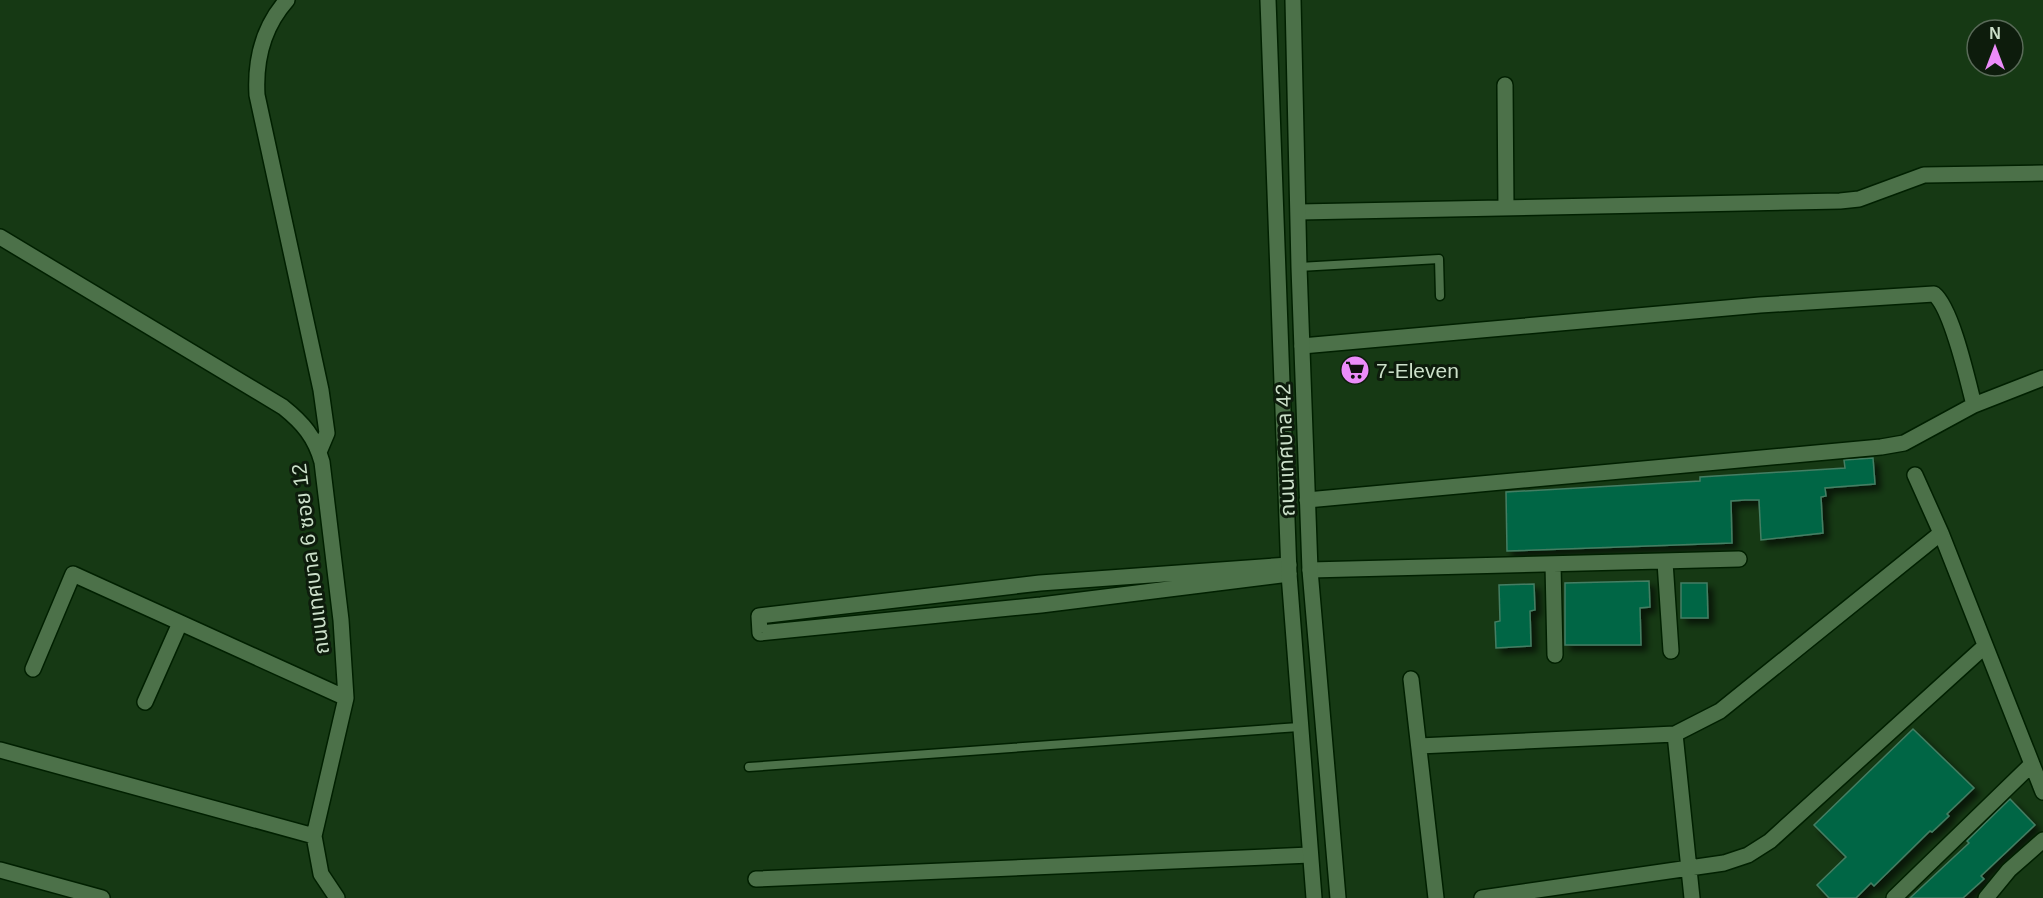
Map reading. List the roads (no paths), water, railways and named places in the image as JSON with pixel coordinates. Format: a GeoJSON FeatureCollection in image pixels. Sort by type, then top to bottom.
{"type":"FeatureCollection","features":[{"type":"Feature","properties":{"kind":"street"},"geometry":{"type":"LineString","coordinates":[[287,0],[273,18],[261,46],[257,70],[257,95],[327,421],[327,439],[320,452]]}},
{"type":"Feature","properties":{"kind":"street","name":"ถนนเทศบาล 42"},"geometry":{"type":"LineString","coordinates":[[1268,0],[1289,570],[1299,727],[1314,898]]}},
{"type":"Feature","properties":{"kind":"street","name":"ถนนเทศบาล 42"},"geometry":{"type":"LineString","coordinates":[[1293,0],[1299,267],[1310,570],[1338,898]]}},
{"type":"Feature","properties":{"kind":"street"},"geometry":{"type":"LineString","coordinates":[[1504,85],[1506,208]]}},
{"type":"Feature","properties":{"kind":"street"},"geometry":{"type":"LineString","coordinates":[[1299,212],[1840,201],[1859,199],[1924,175],[2043,173]]}},
{"type":"Feature","properties":{"kind":"street","name":"ถนนเทศบาล 6 ซอย 12"},"geometry":{"type":"LineString","coordinates":[[0,237],[283,407],[302,422],[317,441],[341,620],[346,698],[314,836],[321,874],[332,896]]}},
{"type":"Feature","properties":{"kind":"street"},"geometry":{"type":"LineString","coordinates":[[1302,346],[1760,305],[1928,294],[1937,296],[1947,316],[1974,405]]}},
{"type":"Feature","properties":{"kind":"street"},"geometry":{"type":"LineString","coordinates":[[1307,500],[1881,447],[1905,443],[1974,405],[2043,378]]}},
{"type":"Feature","properties":{"kind":"street"},"geometry":{"type":"LineString","coordinates":[[1915,475],[1941,533],[2043,792]]}},
{"type":"Feature","properties":{"kind":"street"},"geometry":{"type":"LineString","coordinates":[[1419,746],[1675,734],[1720,711],[1941,533]]}},
{"type":"Feature","properties":{"kind":"street"},"geometry":{"type":"LineString","coordinates":[[1310,570],[1739,559]]}},
{"type":"Feature","properties":{"kind":"street"},"geometry":{"type":"LineString","coordinates":[[1665,562],[1671,651]]}},
{"type":"Feature","properties":{"kind":"street"},"geometry":{"type":"LineString","coordinates":[[1553,565],[1555,655]]}},
{"type":"Feature","properties":{"kind":"street"},"geometry":{"type":"LineString","coordinates":[[1289,570],[1041,605],[760,633],[759,616],[1040,583],[1289,570]]}},
{"type":"Feature","properties":{"kind":"street"},"geometry":{"type":"LineString","coordinates":[[33,669],[73,574],[346,698]]}},
{"type":"Feature","properties":{"kind":"street"},"geometry":{"type":"LineString","coordinates":[[1040,583],[1041,605]]}},
{"type":"Feature","properties":{"kind":"street"},"geometry":{"type":"LineString","coordinates":[[917,598],[918,618]]}},
{"type":"Feature","properties":{"kind":"street"},"geometry":{"type":"LineString","coordinates":[[145,702],[180,623]]}},
{"type":"Feature","properties":{"kind":"street"},"geometry":{"type":"LineString","coordinates":[[1482,898],[1689,869],[1740,858],[1770,841],[1985,646]]}},
{"type":"Feature","properties":{"kind":"street"},"geometry":{"type":"LineString","coordinates":[[1411,678],[1436,898]]}},
{"type":"Feature","properties":{"kind":"street"},"geometry":{"type":"LineString","coordinates":[[1675,734],[1692,898]]}},
{"type":"Feature","properties":{"kind":"street"},"geometry":{"type":"LineString","coordinates":[[0,750],[314,836]]}},
{"type":"Feature","properties":{"kind":"street"},"geometry":{"type":"LineString","coordinates":[[1894,898],[2031,764]]}},
{"type":"Feature","properties":{"kind":"street"},"geometry":{"type":"LineString","coordinates":[[1986,898],[2008,870],[2043,840]]}},
{"type":"Feature","properties":{"kind":"street"},"geometry":{"type":"LineString","coordinates":[[756,879],[1310,855]]}},
{"type":"Feature","properties":{"kind":"street"},"geometry":{"type":"LineString","coordinates":[[0,870],[102,898]]}},
{"type":"Feature","properties":{"kind":"lane"},"geometry":{"type":"LineString","coordinates":[[1299,267],[1439,259],[1440,296]]}},
{"type":"Feature","properties":{"kind":"lane"},"geometry":{"type":"LineString","coordinates":[[749,767],[1299,727]]}},
{"type":"Feature","properties":{"kind":"place","name":"7-Eleven"},"geometry":{"type":"Point","coordinates":[1355,370]}}]}
